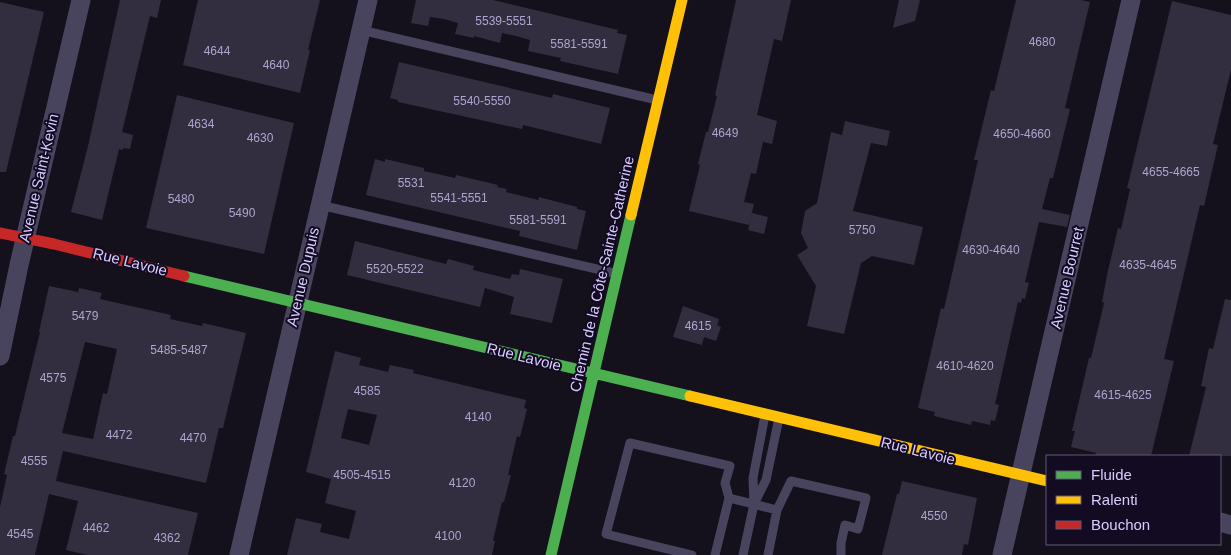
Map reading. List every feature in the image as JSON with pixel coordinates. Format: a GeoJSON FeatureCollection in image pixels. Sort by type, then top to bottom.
{"type":"FeatureCollection","features":[{"type":"Feature","properties":{"kind":"street","name":"Avenue Saint-Kevin"},"geometry":{"type":"LineString","coordinates":[[0,356],[80,0]]}},
{"type":"Feature","properties":{"kind":"street","name":"Avenue Dupuis"},"geometry":{"type":"LineString","coordinates":[[239,555],[368,0]]}},
{"type":"Feature","properties":{"kind":"street","name":"Chemin de la Côte-Sainte-Catherine"},"geometry":{"type":"LineString","coordinates":[[551,555],[682,0]]}},
{"type":"Feature","properties":{"kind":"street","name":"Avenue Bourret"},"geometry":{"type":"LineString","coordinates":[[1002,555],[1131,0]]}},
{"type":"Feature","properties":{"kind":"street","name":"Rue Lavoie"},"geometry":{"type":"LineString","coordinates":[[0,232],[1046,481]]}},
{"type":"Feature","properties":{"kind":"lane"},"geometry":{"type":"LineString","coordinates":[[361,30],[658,100]]}},
{"type":"Feature","properties":{"kind":"lane"},"geometry":{"type":"LineString","coordinates":[[320,205],[617,274]]}},
{"type":"Feature","properties":{"kind":"lane"},"geometry":{"type":"LineString","coordinates":[[743,555],[754,504],[753,478],[765,415]]}},
{"type":"Feature","properties":{"kind":"lane"},"geometry":{"type":"LineString","coordinates":[[754,504],[766,480],[779,418]]}},
{"type":"Feature","properties":{"kind":"lane"},"geometry":{"type":"LineString","coordinates":[[692,555],[606,534],[630,443],[730,466],[725,483],[728,498],[715,555]]}},
{"type":"Feature","properties":{"kind":"lane"},"geometry":{"type":"LineString","coordinates":[[768,555],[777,510],[791,481],[866,498],[858,529],[845,525],[841,543],[842,555]]}},
{"type":"Feature","properties":{"kind":"lane"},"geometry":{"type":"LineString","coordinates":[[728,498],[777,510]]}},
{"type":"Feature","properties":{"kind":"building"},"geometry":{"type":"Polygon","coordinates":[[[120,0],[161,0],[157,18],[150,16],[122,132],[133,135],[130,149],[119,149],[102,220],[71,212],[88,146],[120,0]]]}},
{"type":"Feature","properties":{"kind":"building"},"geometry":{"type":"Polygon","coordinates":[[[198,0],[320,0],[300,93],[183,65],[198,0]]]}},
{"type":"Feature","properties":{"kind":"building"},"geometry":{"type":"Polygon","coordinates":[[[416,0],[493,0],[618,30],[617,33],[627,35],[618,74],[560,61],[561,58],[528,51],[530,40],[516,36],[502,33],[500,43],[474,36],[474,38],[455,34],[458,23],[444,19],[430,17],[428,26],[411,23],[416,0]]]}},
{"type":"Feature","properties":{"kind":"building"},"geometry":{"type":"Polygon","coordinates":[[[736,0],[791,0],[782,41],[774,39],[757,115],[777,121],[772,144],[763,142],[756,174],[751,173],[744,202],[754,204],[749,225],[689,211],[700,165],[698,164],[717,96],[715,95],[736,0]]]}},
{"type":"Feature","properties":{"kind":"building"},"geometry":{"type":"Polygon","coordinates":[[[899,0],[920,0],[915,21],[893,28],[899,0]]]}},
{"type":"Feature","properties":{"kind":"building"},"geometry":{"type":"Polygon","coordinates":[[[1016,0],[1081,0],[1090,2],[1065,108],[1070,109],[1053,178],[1050,178],[1042,209],[1070,215],[1067,227],[1039,222],[1025,282],[1029,283],[1025,299],[1022,298],[1021,303],[1018,302],[995,404],[999,405],[995,421],[991,420],[990,425],[972,421],[971,425],[934,416],[935,412],[918,408],[941,308],[944,309],[978,160],[974,160],[991,90],[994,91],[1016,0]]]}},
{"type":"Feature","properties":{"kind":"building"},"geometry":{"type":"Polygon","coordinates":[[[1172,1],[1231,15],[1231,70],[1213,144],[1218,145],[1204,206],[1200,205],[1164,359],[1174,361],[1151,455],[1095,455],[1096,453],[1071,447],[1075,431],[1072,431],[1104,303],[1102,302],[1107,275],[1118,228],[1121,229],[1130,189],[1127,188],[1172,1]]]}},
{"type":"Feature","properties":{"kind":"building"},"geometry":{"type":"Polygon","coordinates":[[[0,2],[44,12],[6,172],[0,172],[0,2]]]}},
{"type":"Feature","properties":{"kind":"building"},"geometry":{"type":"Polygon","coordinates":[[[399,62],[552,98],[553,94],[610,108],[601,144],[523,125],[522,129],[398,102],[398,100],[390,98],[399,62]]]}},
{"type":"Feature","properties":{"kind":"building"},"geometry":{"type":"Polygon","coordinates":[[[177,95],[294,123],[264,254],[146,228],[177,95]]]}},
{"type":"Feature","properties":{"kind":"building"},"geometry":{"type":"Polygon","coordinates":[[[845,121],[890,131],[887,146],[871,143],[853,211],[923,227],[914,265],[872,256],[861,263],[844,334],[807,326],[816,286],[797,255],[808,248],[801,233],[805,211],[817,203],[831,132],[842,135],[845,121]]]}},
{"type":"Feature","properties":{"kind":"building"},"geometry":{"type":"Polygon","coordinates":[[[375,159],[385,162],[385,159],[424,168],[424,171],[455,178],[456,175],[498,185],[497,187],[507,189],[506,192],[538,200],[539,197],[586,211],[577,250],[519,236],[520,231],[366,195],[375,159]]]}},
{"type":"Feature","properties":{"kind":"building"},"geometry":{"type":"Polygon","coordinates":[[[752,213],[768,217],[764,234],[748,230],[752,213]]]}},
{"type":"Feature","properties":{"kind":"building"},"geometry":{"type":"Polygon","coordinates":[[[355,241],[446,264],[448,259],[474,266],[473,270],[510,279],[512,274],[519,275],[520,269],[563,279],[552,323],[510,314],[514,297],[485,288],[480,307],[347,275],[355,241]]]}},
{"type":"Feature","properties":{"kind":"building"},"geometry":{"type":"Polygon","coordinates":[[[49,286],[78,292],[79,288],[102,293],[100,299],[171,315],[170,319],[202,326],[203,323],[246,333],[223,428],[219,428],[206,483],[63,451],[56,481],[198,513],[188,555],[87,555],[66,550],[78,501],[49,494],[35,555],[0,555],[0,507],[7,475],[4,474],[13,436],[15,436],[49,286]],[[85,342],[62,433],[93,439],[103,393],[107,394],[117,349],[85,342]]]}},
{"type":"Feature","properties":{"kind":"building"},"geometry":{"type":"Polygon","coordinates":[[[1225,299],[1231,300],[1231,456],[1189,455],[1206,387],[1201,386],[1209,348],[1213,349],[1225,299]]]}},
{"type":"Feature","properties":{"kind":"building"},"geometry":{"type":"Polygon","coordinates":[[[683,306],[719,319],[717,325],[721,327],[716,341],[704,337],[702,345],[673,337],[683,306]]]}},
{"type":"Feature","properties":{"kind":"building"},"geometry":{"type":"Polygon","coordinates":[[[335,351],[361,358],[359,365],[388,372],[390,365],[414,370],[413,373],[526,400],[524,408],[527,409],[520,437],[517,436],[508,475],[511,475],[504,502],[502,502],[493,541],[495,541],[492,555],[287,555],[296,518],[322,524],[320,532],[349,539],[356,511],[325,503],[331,479],[306,472],[335,351]],[[348,409],[341,438],[369,445],[377,415],[348,409]]]}},
{"type":"Feature","properties":{"kind":"building"},"geometry":{"type":"Polygon","coordinates":[[[902,481],[977,498],[968,545],[964,544],[962,555],[882,555],[902,481]]]}},
{"type":"Feature","properties":{"kind":"traffic: fast"},"geometry":{"type":"LineString","coordinates":[[551,555],[631,215]]}},
{"type":"Feature","properties":{"kind":"traffic: fast"},"geometry":{"type":"LineString","coordinates":[[184,276],[690,396]]}},
{"type":"Feature","properties":{"kind":"traffic: slow"},"geometry":{"type":"LineString","coordinates":[[631,215],[682,0]]}},
{"type":"Feature","properties":{"kind":"traffic: slow"},"geometry":{"type":"LineString","coordinates":[[690,396],[1046,481]]}},
{"type":"Feature","properties":{"kind":"traffic: jam"},"geometry":{"type":"LineString","coordinates":[[0,233],[54,244],[184,276]]}}]}
